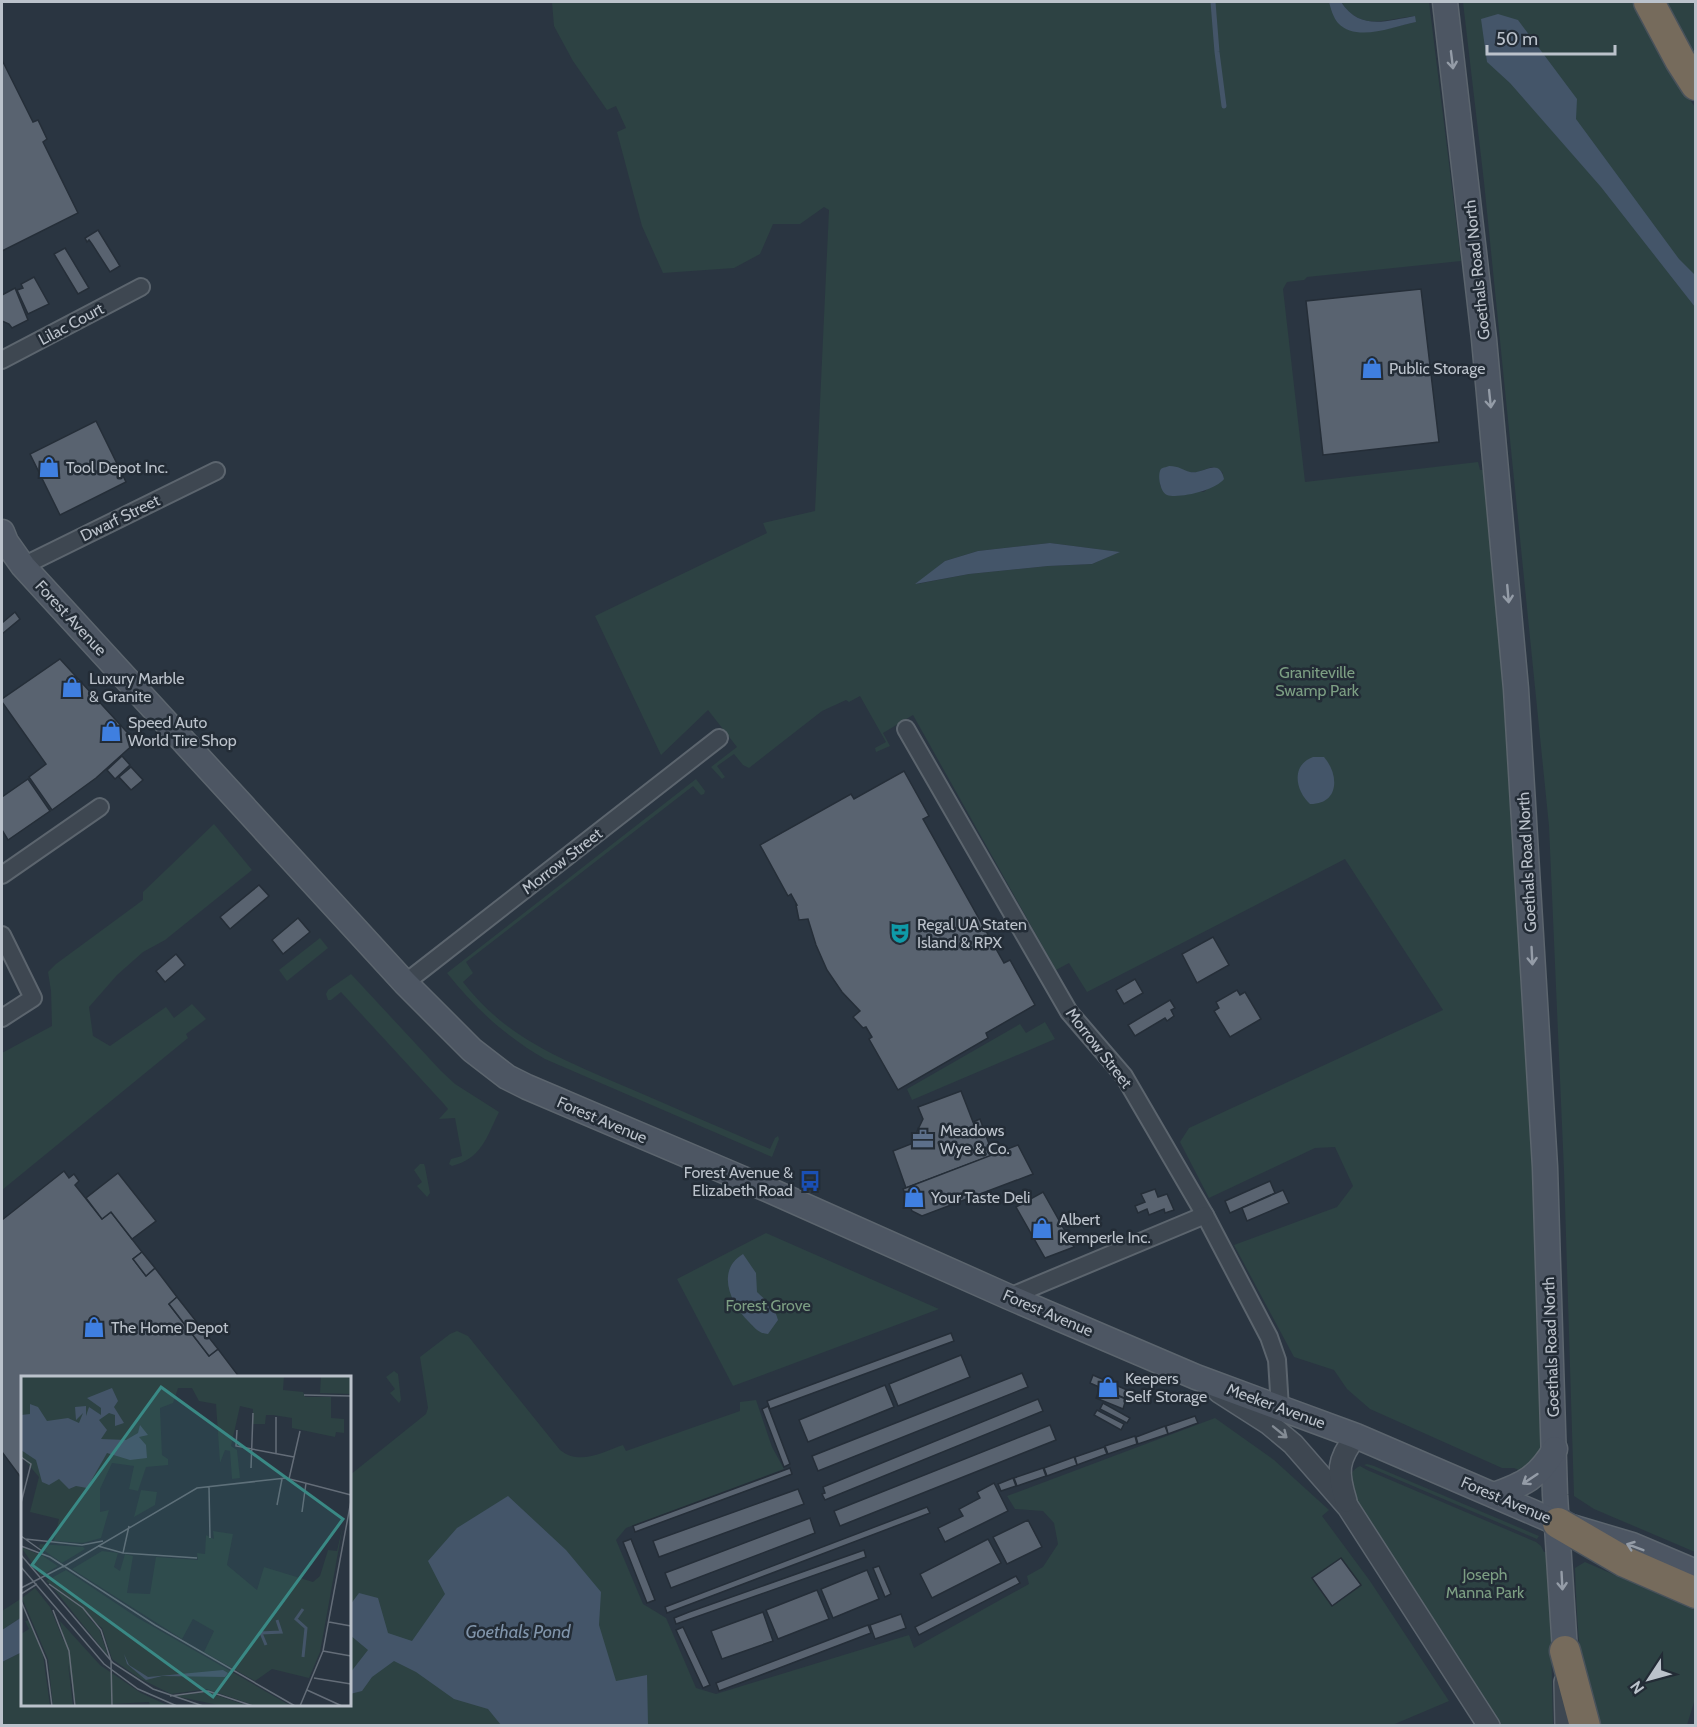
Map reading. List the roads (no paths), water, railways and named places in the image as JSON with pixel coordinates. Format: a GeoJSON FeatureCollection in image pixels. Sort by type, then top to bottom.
{"type":"FeatureCollection","features":[{"type":"Feature","properties":{"kind":"highway"},"geometry":{"type":"LineString","coordinates":[[1649,2],[1695,85]]}},
{"type":"Feature","properties":{"kind":"highway"},"geometry":{"type":"LineString","coordinates":[[1558,1523],[1625,1562],[1695,1593]]}},
{"type":"Feature","properties":{"kind":"highway"},"geometry":{"type":"LineString","coordinates":[[1565,1651],[1586,1725]]}},
{"type":"Feature","properties":{"kind":"main road","name":"Goethals Road North"},"geometry":{"type":"LineString","coordinates":[[1445,2],[1483,328],[1516,689],[1545,1167],[1565,1651]]}},
{"type":"Feature","properties":{"kind":"main road","name":"Forest Avenue"},"geometry":{"type":"LineString","coordinates":[[2,531],[6,542],[23,566],[405,983],[472,1050],[507,1077],[1196,1377]]}},
{"type":"Feature","properties":{"kind":"main road","name":"Meeker Avenue"},"geometry":{"type":"LineString","coordinates":[[1196,1377],[1356,1436]]}},
{"type":"Feature","properties":{"kind":"main road","name":"Forest Avenue"},"geometry":{"type":"LineString","coordinates":[[1356,1436],[1558,1523],[1632,1545],[1695,1572]]}},
{"type":"Feature","properties":{"kind":"main road"},"geometry":{"type":"LineString","coordinates":[[1494,1495],[1531,1480],[1555,1449]]}},
{"type":"Feature","properties":{"kind":"street","name":"Lilac Court"},"geometry":{"type":"LineString","coordinates":[[2,360],[141,287]]}},
{"type":"Feature","properties":{"kind":"street","name":"Dwarf Street"},"geometry":{"type":"LineString","coordinates":[[23,566],[216,471]]}},
{"type":"Feature","properties":{"kind":"street","name":"Morrow Street"},"geometry":{"type":"LineString","coordinates":[[906,729],[1069,1012],[1124,1076],[1205,1215],[1269,1337],[1277,1360],[1280,1408]]}},
{"type":"Feature","properties":{"kind":"street","name":"Morrow Street"},"geometry":{"type":"LineString","coordinates":[[405,983],[719,738]]}},
{"type":"Feature","properties":{"kind":"street"},"geometry":{"type":"LineString","coordinates":[[2,875],[100,807]]}},
{"type":"Feature","properties":{"kind":"street"},"geometry":{"type":"LineString","coordinates":[[2,935],[33,998],[2,1018]]}},
{"type":"Feature","properties":{"kind":"street"},"geometry":{"type":"LineString","coordinates":[[1009,1297],[1205,1215]]}},
{"type":"Feature","properties":{"kind":"street","name":"Forest Avenue"},"geometry":{"type":"LineString","coordinates":[[1196,1377],[1269,1424],[1303,1453],[1348,1507],[1489,1725]]}},
{"type":"Feature","properties":{"kind":"street","name":"Forest Avenue"},"geometry":{"type":"LineString","coordinates":[[1348,1507],[1340,1478],[1340,1462],[1346,1448],[1356,1436]]}},
{"type":"Feature","properties":{"kind":"street","name":"Goethals Road North"},"geometry":{"type":"LineString","coordinates":[[1565,1651],[1566,1725]]}},
{"type":"Feature","properties":{"kind":"water"},"geometry":{"type":"Polygon","coordinates":[[[1329,2],[1341,2],[1356,17],[1365,20],[1374,22],[1415,16],[1416,22],[1376,32],[1355,32],[1338,23],[1333,16],[1329,2]]]}},
{"type":"Feature","properties":{"kind":"water"},"geometry":{"type":"Polygon","coordinates":[[[1498,14],[1518,20],[1577,99],[1576,119],[1679,259],[1695,275],[1695,307],[1601,187],[1510,83],[1487,62],[1481,19],[1498,14]]]}},
{"type":"Feature","properties":{"kind":"water"},"geometry":{"type":"Polygon","coordinates":[[[1170,466],[1190,472],[1214,467],[1222,472],[1224,479],[1213,487],[1197,493],[1180,496],[1167,495],[1161,487],[1159,475],[1161,469],[1170,466]]]}},
{"type":"Feature","properties":{"kind":"water"},"geometry":{"type":"Polygon","coordinates":[[[1050,543],[1120,552],[1092,564],[969,574],[915,584],[945,561],[978,551],[1050,543]]]}},
{"type":"Feature","properties":{"kind":"water"},"geometry":{"type":"Polygon","coordinates":[[[1313,757],[1324,757],[1329,764],[1334,787],[1327,799],[1320,803],[1310,804],[1301,792],[1298,772],[1306,761],[1313,757]]]}},
{"type":"Feature","properties":{"kind":"water"},"geometry":{"type":"Polygon","coordinates":[[[743,1254],[756,1273],[757,1292],[772,1307],[778,1320],[768,1334],[757,1330],[742,1315],[729,1288],[730,1269],[734,1261],[743,1254]]]}},
{"type":"Feature","properties":{"kind":"water","name":"Goethals Pond"},"geometry":{"type":"Polygon","coordinates":[[[508,1496],[566,1550],[601,1592],[599,1625],[616,1681],[647,1675],[648,1725],[501,1725],[488,1709],[454,1699],[416,1672],[394,1661],[372,1677],[362,1691],[351,1694],[351,1672],[368,1650],[351,1636],[351,1604],[359,1593],[378,1598],[388,1633],[412,1641],[445,1594],[428,1561],[457,1528],[508,1496]]]}},
{"type":"Feature","properties":{"kind":"water"},"geometry":{"type":"Polygon","coordinates":[[[21,1618],[21,1652],[2,1662],[2,1630],[21,1618]]]}},
{"type":"Feature","properties":{"kind":"waterway"},"geometry":{"type":"LineString","coordinates":[[1213,2],[1224,106]]}},
{"type":"Feature","properties":{"kind":"place","name":"Public Storage"},"geometry":{"type":"Point","coordinates":[1372,368]}},
{"type":"Feature","properties":{"kind":"place","name":"Tool Depot Inc."},"geometry":{"type":"Point","coordinates":[49,467]}},
{"type":"Feature","properties":{"kind":"place","name":"Luxury Marble & Granite"},"geometry":{"type":"Point","coordinates":[72,687]}},
{"type":"Feature","properties":{"kind":"place","name":"Speed Auto World Tire Shop"},"geometry":{"type":"Point","coordinates":[111,731]}},
{"type":"Feature","properties":{"kind":"place","name":"Regal UA Staten Island & RPX"},"geometry":{"type":"Point","coordinates":[900,933]}},
{"type":"Feature","properties":{"kind":"place","name":"Meadows Wye & Co."},"geometry":{"type":"Point","coordinates":[923,1139]}},
{"type":"Feature","properties":{"kind":"place","name":"Forest Avenue & Elizabeth Road"},"geometry":{"type":"Point","coordinates":[810,1181]}},
{"type":"Feature","properties":{"kind":"place","name":"Your Taste Deli"},"geometry":{"type":"Point","coordinates":[914,1197]}},
{"type":"Feature","properties":{"kind":"place","name":"Albert Kemperle Inc."},"geometry":{"type":"Point","coordinates":[1042,1228]}},
{"type":"Feature","properties":{"kind":"place","name":"The Home Depot"},"geometry":{"type":"Point","coordinates":[94,1327]}},
{"type":"Feature","properties":{"kind":"place","name":"Keepers Self Storage"},"geometry":{"type":"Point","coordinates":[1108,1387]}},
{"type":"Feature","properties":{"kind":"park label","name":"Graniteville Swamp Park"},"geometry":{"type":"Point","coordinates":[1317,681]}},
{"type":"Feature","properties":{"kind":"park label","name":"Forest Grove"},"geometry":{"type":"Point","coordinates":[768,1305]}},
{"type":"Feature","properties":{"kind":"park label","name":"Joseph Manna Park"},"geometry":{"type":"Point","coordinates":[1485,1583]}}]}
